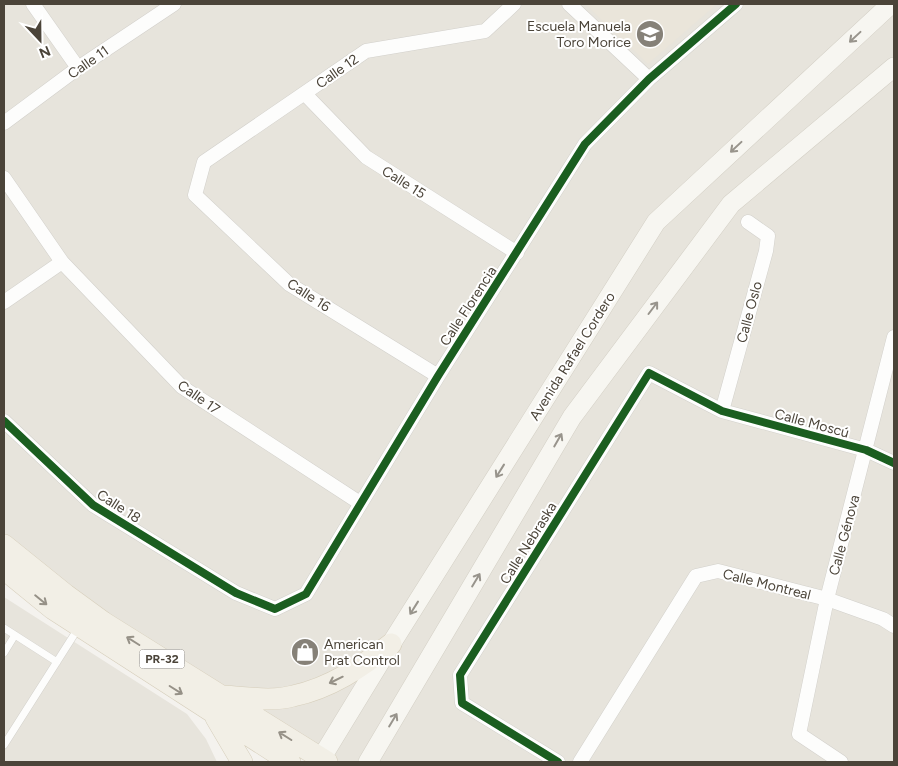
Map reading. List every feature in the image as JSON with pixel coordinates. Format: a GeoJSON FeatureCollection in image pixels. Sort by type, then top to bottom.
{"type":"FeatureCollection","features":[{"type":"Feature","properties":{"kind":"main road","name":"Avenida Rafael Cordero"},"geometry":{"type":"LineString","coordinates":[[323,761],[391,644],[656,222],[891,4]]}},
{"type":"Feature","properties":{"kind":"main road"},"geometry":{"type":"LineString","coordinates":[[368,762],[572,417],[731,204],[894,67]]}},
{"type":"Feature","properties":{"kind":"main road","name":"PR-32"},"geometry":{"type":"LineString","coordinates":[[4,545],[85,620],[217,704],[323,761]]}},
{"type":"Feature","properties":{"kind":"main road","name":"PR-32"},"geometry":{"type":"LineString","coordinates":[[4,569],[53,609],[85,620]]}},
{"type":"Feature","properties":{"kind":"main road"},"geometry":{"type":"LineString","coordinates":[[242,762],[217,704],[292,697],[330,684],[357,670],[391,644]]}},
{"type":"Feature","properties":{"kind":"main road","name":"PR-32"},"geometry":{"type":"LineString","coordinates":[[217,704],[290,762]]}},
{"type":"Feature","properties":{"kind":"street"},"geometry":{"type":"LineString","coordinates":[[33,4],[78,68]]}},
{"type":"Feature","properties":{"kind":"street","name":"Calle 11"},"geometry":{"type":"LineString","coordinates":[[4,123],[78,68],[174,4]]}},
{"type":"Feature","properties":{"kind":"street","name":"Calle 12"},"geometry":{"type":"LineString","coordinates":[[195,195],[204,162],[366,51],[485,31],[514,4]]}},
{"type":"Feature","properties":{"kind":"street"},"geometry":{"type":"LineString","coordinates":[[569,4],[649,79]]}},
{"type":"Feature","properties":{"kind":"street","name":"Calle Florencia"},"geometry":{"type":"LineString","coordinates":[[236,592],[275,609],[306,594],[438,376],[585,144],[649,79],[736,4]]}},
{"type":"Feature","properties":{"kind":"street","name":"Calle 15"},"geometry":{"type":"LineString","coordinates":[[305,94],[366,157],[516,253]]}},
{"type":"Feature","properties":{"kind":"street","name":"Calle 17"},"geometry":{"type":"LineString","coordinates":[[4,178],[62,262],[182,387],[360,503]]}},
{"type":"Feature","properties":{"kind":"street","name":"Calle 16"},"geometry":{"type":"LineString","coordinates":[[195,195],[289,284],[438,376]]}},
{"type":"Feature","properties":{"kind":"street","name":"Calle Oslo"},"geometry":{"type":"LineString","coordinates":[[722,411],[766,252],[768,236],[748,222]]}},
{"type":"Feature","properties":{"kind":"street"},"geometry":{"type":"LineString","coordinates":[[4,302],[62,262]]}},
{"type":"Feature","properties":{"kind":"street","name":"Calle Génova"},"geometry":{"type":"LineString","coordinates":[[841,762],[799,734],[827,600],[894,338]]}},
{"type":"Feature","properties":{"kind":"street","name":"Calle Nebraska"},"geometry":{"type":"LineString","coordinates":[[558,762],[462,703],[460,675],[649,373],[722,411]]}},
{"type":"Feature","properties":{"kind":"street","name":"Calle Moscú"},"geometry":{"type":"LineString","coordinates":[[722,411],[866,450],[894,463]]}},
{"type":"Feature","properties":{"kind":"street","name":"Calle 18"},"geometry":{"type":"LineString","coordinates":[[4,421],[93,505],[236,592]]}},
{"type":"Feature","properties":{"kind":"street","name":"Calle Montreal"},"geometry":{"type":"LineString","coordinates":[[580,762],[696,576],[718,571],[827,600],[883,619],[894,626]]}},
{"type":"Feature","properties":{"kind":"lane"},"geometry":{"type":"LineString","coordinates":[[4,745],[85,620]]}},
{"type":"Feature","properties":{"kind":"lane"},"geometry":{"type":"LineString","coordinates":[[4,628],[57,662]]}},
{"type":"Feature","properties":{"kind":"lane"},"geometry":{"type":"LineString","coordinates":[[4,653],[15,635]]}},
{"type":"Feature","properties":{"kind":"shaded area"},"geometry":{"type":"Polygon","coordinates":[[[4,4],[894,4],[894,762],[316,762],[4,552],[4,4]]]}},
{"type":"Feature","properties":{"kind":"shaded area","name":"Escuela Manuela Toro Morice"},"geometry":{"type":"Polygon","coordinates":[[[585,4],[717,4],[648,64],[585,4]]]}},
{"type":"Feature","properties":{"kind":"shaded area"},"geometry":{"type":"Polygon","coordinates":[[[4,597],[187,714],[206,739],[217,762],[4,762],[4,597]]]}},
{"type":"Feature","properties":{"kind":"cycle path"},"geometry":{"type":"LineString","coordinates":[[4,421],[93,505],[236,593],[275,609],[306,594],[438,376],[585,144],[649,79],[736,4]]}},
{"type":"Feature","properties":{"kind":"cycle path"},"geometry":{"type":"LineString","coordinates":[[558,762],[462,703],[460,675],[649,373],[722,411],[866,450],[894,463]]}},
{"type":"Feature","properties":{"kind":"place","name":"Escuela Manuela Toro Morice"},"geometry":{"type":"Point","coordinates":[650,34]}},
{"type":"Feature","properties":{"kind":"place","name":"American Prat Control"},"geometry":{"type":"Point","coordinates":[305,652]}}]}
